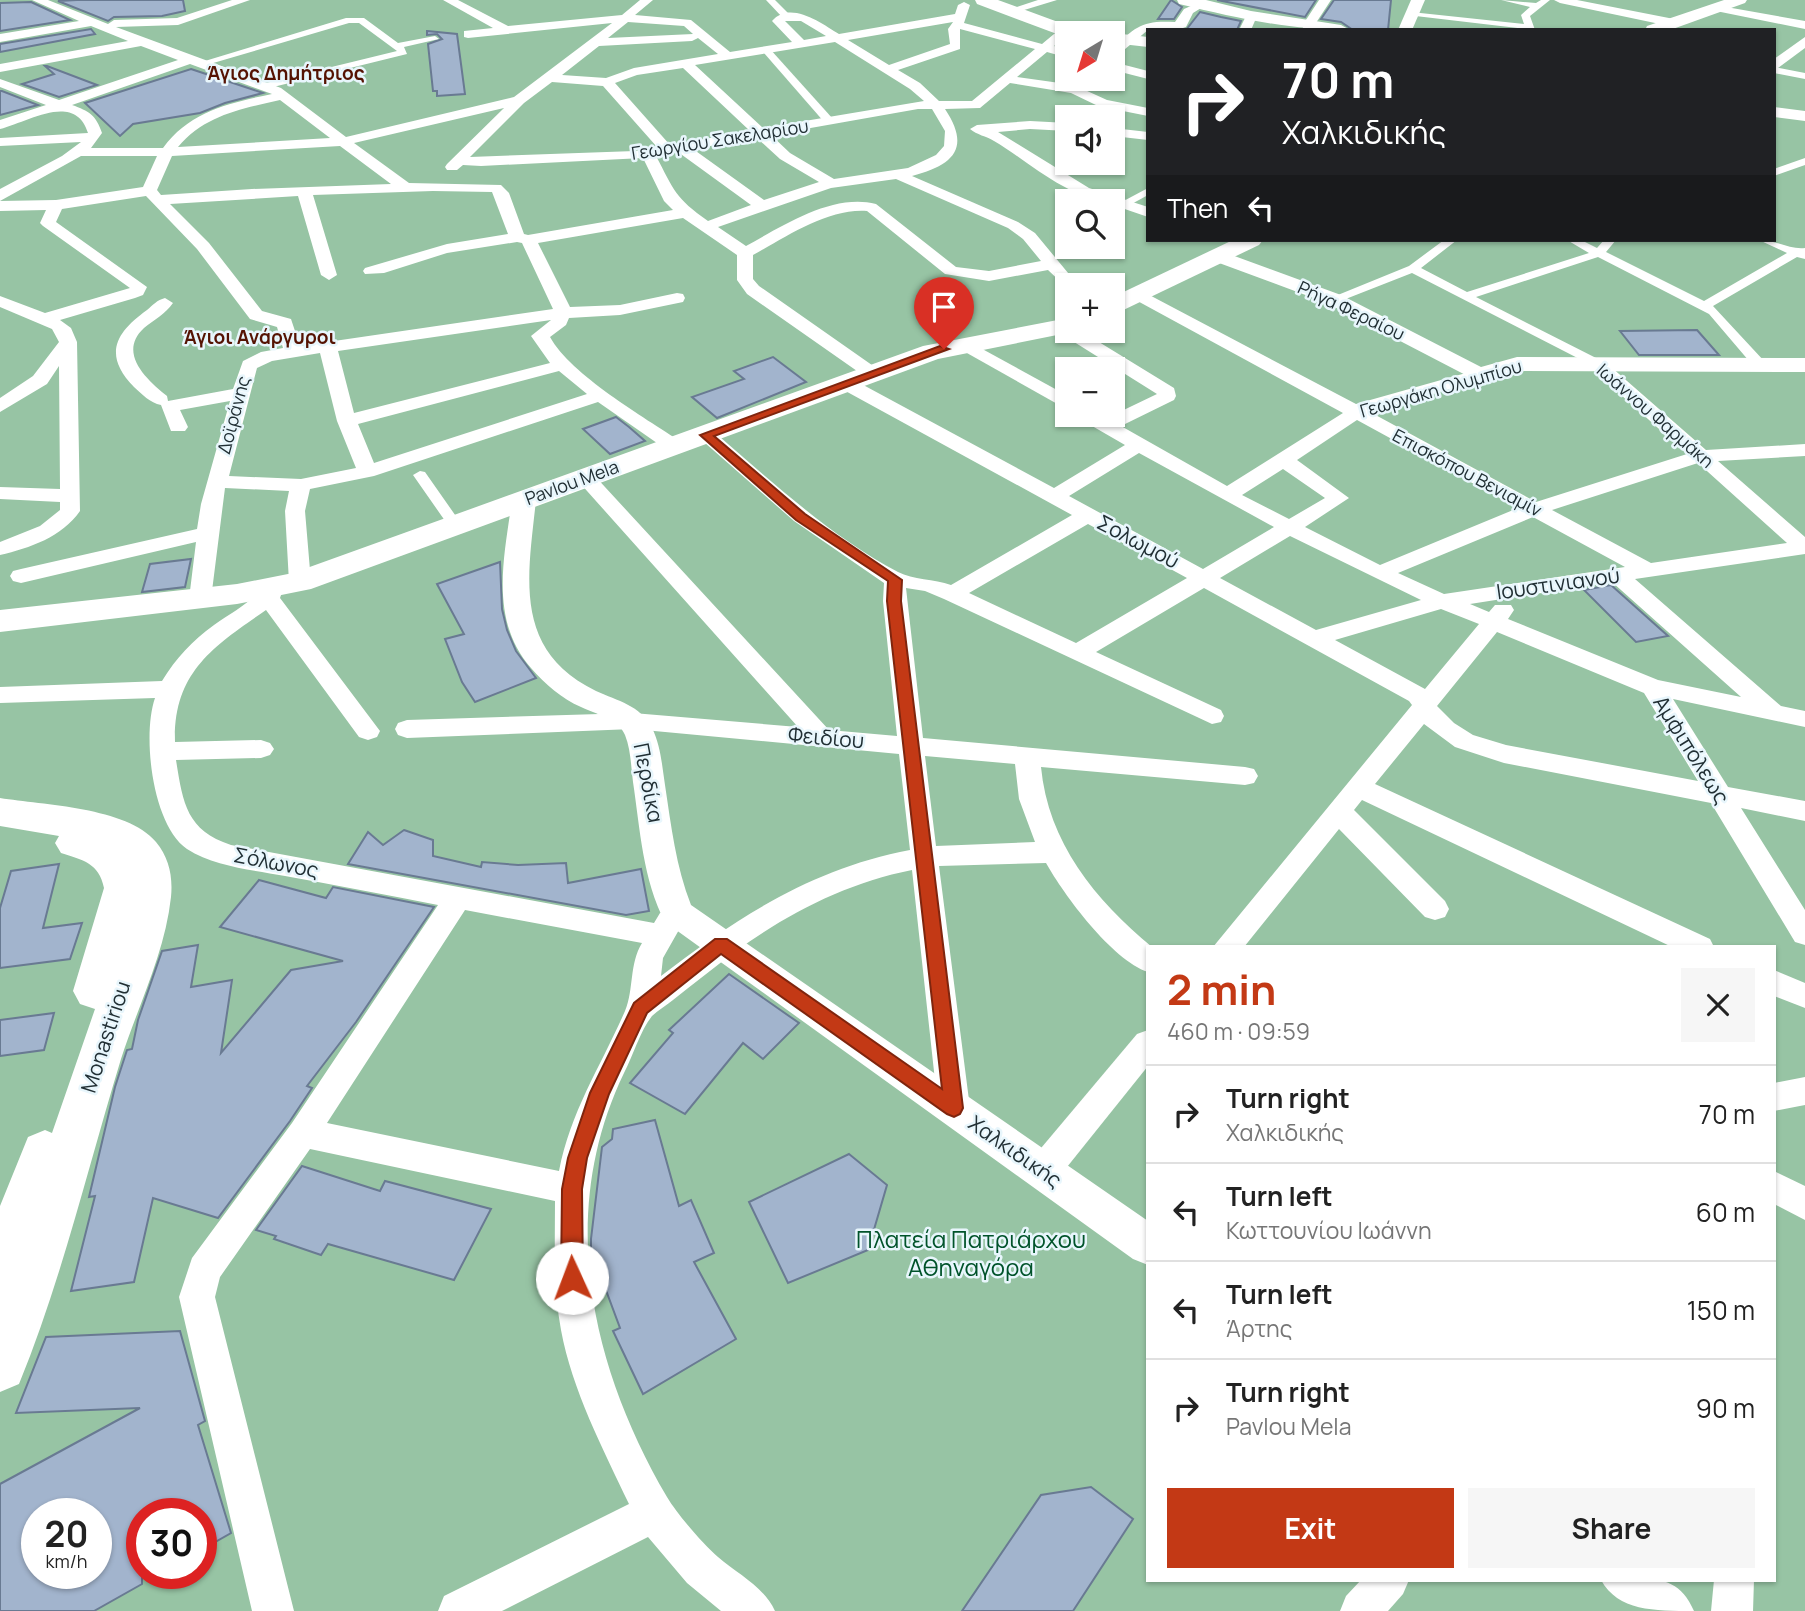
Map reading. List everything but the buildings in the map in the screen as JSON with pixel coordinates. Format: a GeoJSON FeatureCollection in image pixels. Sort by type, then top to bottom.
{"type":"FeatureCollection","features":[{"type":"Feature","properties":{"kind":"main road"},"geometry":{"type":"LineString","coordinates":[[982,0],[1055,28]]}},
{"type":"Feature","properties":{"kind":"main road"},"geometry":{"type":"LineString","coordinates":[[1659,28],[1738,0]]}},
{"type":"Feature","properties":{"kind":"main road"},"geometry":{"type":"LineString","coordinates":[[1200,2],[1248,23],[1324,28]]}},
{"type":"Feature","properties":{"kind":"main road"},"geometry":{"type":"LineString","coordinates":[[1125,301],[1236,245]]}},
{"type":"Feature","properties":{"kind":"main road","name":"Pavlou Mela"},"geometry":{"type":"LineString","coordinates":[[0,621],[280,590],[932,352],[964,344],[1055,330]]}},
{"type":"Feature","properties":{"kind":"main road","name":"Pavlou Mela"},"geometry":{"type":"LineString","coordinates":[[0,633],[71,613]]}},
{"type":"Feature","properties":{"kind":"main road","name":"Monastiriou"},"geometry":{"type":"LineString","coordinates":[[0,812],[105,829],[121,835],[140,849],[150,868],[152,880],[142,931],[85,1103],[25,1211],[0,1365]]}},
{"type":"Feature","properties":{"kind":"main road","name":"Monastiriou"},"geometry":{"type":"LineString","coordinates":[[0,831],[95,847],[113,858],[122,873],[124,888],[104,962],[25,1211],[0,1271]]}},
{"type":"Feature","properties":{"kind":"street"},"geometry":{"type":"LineString","coordinates":[[38,0],[284,95],[407,188]]}},
{"type":"Feature","properties":{"kind":"street"},"geometry":{"type":"LineString","coordinates":[[0,38],[96,24],[178,21],[244,0]]}},
{"type":"Feature","properties":{"kind":"street"},"geometry":{"type":"LineString","coordinates":[[449,0],[504,29]]}},
{"type":"Feature","properties":{"kind":"street"},"geometry":{"type":"LineString","coordinates":[[433,187],[519,100],[596,43],[647,0]]}},
{"type":"Feature","properties":{"kind":"street"},"geometry":{"type":"LineString","coordinates":[[769,0],[786,16]]}},
{"type":"Feature","properties":{"kind":"street"},"geometry":{"type":"LineString","coordinates":[[889,69],[956,46],[954,29],[965,0]]}},
{"type":"Feature","properties":{"kind":"street"},"geometry":{"type":"LineString","coordinates":[[1011,11],[1051,0]]}},
{"type":"Feature","properties":{"kind":"street"},"geometry":{"type":"LineString","coordinates":[[1308,26],[1325,0]]}},
{"type":"Feature","properties":{"kind":"street"},"geometry":{"type":"LineString","coordinates":[[1406,28],[1418,0]]}},
{"type":"Feature","properties":{"kind":"street"},"geometry":{"type":"LineString","coordinates":[[1505,0],[1536,6]]}},
{"type":"Feature","properties":{"kind":"street"},"geometry":{"type":"LineString","coordinates":[[1530,28],[1525,15],[1546,0]]}},
{"type":"Feature","properties":{"kind":"street"},"geometry":{"type":"LineString","coordinates":[[1560,0],[1674,23]]}},
{"type":"Feature","properties":{"kind":"street"},"geometry":{"type":"LineString","coordinates":[[1130,40],[1150,25],[1184,24],[1188,11],[1200,2]]}},
{"type":"Feature","properties":{"kind":"street"},"geometry":{"type":"LineString","coordinates":[[1715,8],[1805,25]]}},
{"type":"Feature","properties":{"kind":"street"},"geometry":{"type":"LineString","coordinates":[[1470,25],[1471,11]]}},
{"type":"Feature","properties":{"kind":"street"},"geometry":{"type":"LineString","coordinates":[[1411,15],[1470,25],[1515,28]]}},
{"type":"Feature","properties":{"kind":"street"},"geometry":{"type":"LineString","coordinates":[[707,226],[832,184],[895,174],[941,157],[951,146],[952,131],[936,105],[889,69],[803,17],[786,16],[778,20],[802,45]]}},
{"type":"Feature","properties":{"kind":"street"},"geometry":{"type":"LineString","coordinates":[[468,34],[570,17],[687,23],[729,57]]}},
{"type":"Feature","properties":{"kind":"street"},"geometry":{"type":"LineString","coordinates":[[0,125],[194,62],[349,20],[361,20],[404,52],[265,86]]}},
{"type":"Feature","properties":{"kind":"street"},"geometry":{"type":"LineString","coordinates":[[549,78],[607,82],[634,72],[959,21],[1055,51]]}},
{"type":"Feature","properties":{"kind":"street"},"geometry":{"type":"LineString","coordinates":[[596,43],[703,36]]}},
{"type":"Feature","properties":{"kind":"street"},"geometry":{"type":"LineString","coordinates":[[396,46],[435,39]]}},
{"type":"Feature","properties":{"kind":"street","name":"Γεωργίου Σακελαρίου"},"geometry":{"type":"LineString","coordinates":[[460,160],[481,162],[648,154],[918,105],[975,105],[1055,41]]}},
{"type":"Feature","properties":{"kind":"street"},"geometry":{"type":"LineString","coordinates":[[1805,41],[1776,65],[1805,76]]}},
{"type":"Feature","properties":{"kind":"street"},"geometry":{"type":"LineString","coordinates":[[0,68],[142,42]]}},
{"type":"Feature","properties":{"kind":"street"},"geometry":{"type":"LineString","coordinates":[[767,51],[829,121]]}},
{"type":"Feature","properties":{"kind":"street"},"geometry":{"type":"LineString","coordinates":[[686,64],[785,156],[832,184]]}},
{"type":"Feature","properties":{"kind":"street"},"geometry":{"type":"LineString","coordinates":[[565,67],[634,72]]}},
{"type":"Feature","properties":{"kind":"street"},"geometry":{"type":"LineString","coordinates":[[1125,69],[1146,74]]}},
{"type":"Feature","properties":{"kind":"street"},"geometry":{"type":"LineString","coordinates":[[1010,79],[1055,87]]}},
{"type":"Feature","properties":{"kind":"street"},"geometry":{"type":"LineString","coordinates":[[607,82],[675,149],[762,206]]}},
{"type":"Feature","properties":{"kind":"street"},"geometry":{"type":"LineString","coordinates":[[0,83],[63,104],[91,120],[93,138],[73,155],[16,184],[0,196]]}},
{"type":"Feature","properties":{"kind":"street"},"geometry":{"type":"LineString","coordinates":[[1078,91],[1103,103],[1146,112]]}},
{"type":"Feature","properties":{"kind":"street"},"geometry":{"type":"LineString","coordinates":[[153,196],[166,152],[206,116],[284,95]]}},
{"type":"Feature","properties":{"kind":"street"},"geometry":{"type":"LineString","coordinates":[[40,159],[345,141],[519,100]]}},
{"type":"Feature","properties":{"kind":"street"},"geometry":{"type":"LineString","coordinates":[[1776,112],[1805,116]]}},
{"type":"Feature","properties":{"kind":"street"},"geometry":{"type":"LineString","coordinates":[[952,131],[1055,126]]}},
{"type":"Feature","properties":{"kind":"street"},"geometry":{"type":"LineString","coordinates":[[977,129],[996,136],[1081,189]]}},
{"type":"Feature","properties":{"kind":"street"},"geometry":{"type":"LineString","coordinates":[[1125,133],[1146,136]]}},
{"type":"Feature","properties":{"kind":"street"},"geometry":{"type":"LineString","coordinates":[[0,142],[93,138]]}},
{"type":"Feature","properties":{"kind":"street"},"geometry":{"type":"LineString","coordinates":[[648,154],[672,201],[685,213],[745,253],[818,217],[854,206],[871,207],[951,271],[989,276],[1052,264]]}},
{"type":"Feature","properties":{"kind":"street"},"geometry":{"type":"LineString","coordinates":[[1776,159],[1805,161]]}},
{"type":"Feature","properties":{"kind":"street"},"geometry":{"type":"LineString","coordinates":[[1776,172],[1805,161]]}},
{"type":"Feature","properties":{"kind":"street"},"geometry":{"type":"LineString","coordinates":[[895,174],[1013,225],[1029,236],[1060,273]]}},
{"type":"Feature","properties":{"kind":"street"},"geometry":{"type":"LineString","coordinates":[[0,206],[56,205],[153,196],[433,187],[496,188],[502,193],[522,239],[562,307],[560,321],[540,336],[542,345],[562,365],[674,446]]}},
{"type":"Feature","properties":{"kind":"street"},"geometry":{"type":"LineString","coordinates":[[303,192],[329,275]]}},
{"type":"Feature","properties":{"kind":"street"},"geometry":{"type":"LineString","coordinates":[[1125,203],[1146,192]]}},
{"type":"Feature","properties":{"kind":"street"},"geometry":{"type":"LineString","coordinates":[[153,196],[203,246],[256,315],[266,320],[285,323],[293,352],[561,313],[621,310],[677,298]]}},
{"type":"Feature","properties":{"kind":"street"},"geometry":{"type":"LineString","coordinates":[[1125,204],[1146,211]]}},
{"type":"Feature","properties":{"kind":"street"},"geometry":{"type":"LineString","coordinates":[[44,318],[137,291],[139,287],[48,223],[56,205]]}},
{"type":"Feature","properties":{"kind":"street"},"geometry":{"type":"LineString","coordinates":[[372,271],[457,246],[522,239],[685,213]]}},
{"type":"Feature","properties":{"kind":"street"},"geometry":{"type":"LineString","coordinates":[[1334,299],[1413,269],[1448,242]]}},
{"type":"Feature","properties":{"kind":"street"},"geometry":{"type":"LineString","coordinates":[[1577,242],[1713,311],[1760,365]]}},
{"type":"Feature","properties":{"kind":"street"},"geometry":{"type":"LineString","coordinates":[[1466,296],[1600,253],[1608,242]]}},
{"type":"Feature","properties":{"kind":"street"},"geometry":{"type":"LineString","coordinates":[[1770,242],[1802,254]]}},
{"type":"Feature","properties":{"kind":"street","name":"Ρήγα Φεραίου"},"geometry":{"type":"LineString","coordinates":[[1236,245],[1479,375]]}},
{"type":"Feature","properties":{"kind":"street","name":"Σολωμού"},"geometry":{"type":"LineString","coordinates":[[745,253],[745,280],[753,290],[860,379],[1054,497],[1418,695],[1433,719],[1464,741],[1504,754],[1805,811]]}},
{"type":"Feature","properties":{"kind":"street"},"geometry":{"type":"LineString","coordinates":[[1705,306],[1802,254]]}},
{"type":"Feature","properties":{"kind":"street","name":"Ιωάννου Φαρμάκη"},"geometry":{"type":"LineString","coordinates":[[1413,269],[1597,365],[1805,548]]}},
{"type":"Feature","properties":{"kind":"street","name":"Επισκόπου Βενιαμίν"},"geometry":{"type":"LineString","coordinates":[[1138,294],[1648,571]]}},
{"type":"Feature","properties":{"kind":"street"},"geometry":{"type":"LineString","coordinates":[[165,303],[131,332],[126,359],[131,375],[165,403],[178,427]]}},
{"type":"Feature","properties":{"kind":"street"},"geometry":{"type":"LineString","coordinates":[[0,549],[65,519],[71,496],[68,342],[65,332],[44,318],[5,306]]}},
{"type":"Feature","properties":{"kind":"street"},"geometry":{"type":"LineString","coordinates":[[0,406],[40,380],[68,342]]}},
{"type":"Feature","properties":{"kind":"street"},"geometry":{"type":"LineString","coordinates":[[1090,343],[1112,357]]}},
{"type":"Feature","properties":{"kind":"street"},"geometry":{"type":"LineString","coordinates":[[964,344],[1055,396]]}},
{"type":"Feature","properties":{"kind":"street"},"geometry":{"type":"LineString","coordinates":[[328,348],[347,421],[367,472]]}},
{"type":"Feature","properties":{"kind":"street","name":"Δοϊράνης"},"geometry":{"type":"LineString","coordinates":[[200,599],[211,504],[249,365],[267,356],[293,352]]}},
{"type":"Feature","properties":{"kind":"street","name":"Γεωργάκη Ολυμπίου"},"geometry":{"type":"LineString","coordinates":[[1227,495],[1346,421],[1354,411],[1517,364],[1805,365]]}},
{"type":"Feature","properties":{"kind":"street"},"geometry":{"type":"LineString","coordinates":[[347,421],[562,365]]}},
{"type":"Feature","properties":{"kind":"street"},"geometry":{"type":"LineString","coordinates":[[1125,365],[1167,392],[1167,396],[1125,417]]}},
{"type":"Feature","properties":{"kind":"street"},"geometry":{"type":"LineString","coordinates":[[165,403],[240,393]]}},
{"type":"Feature","properties":{"kind":"street"},"geometry":{"type":"LineString","coordinates":[[217,482],[301,485],[367,472],[602,395]]}},
{"type":"Feature","properties":{"kind":"street"},"geometry":{"type":"LineString","coordinates":[[1108,427],[1227,495],[1442,601]]}},
{"type":"Feature","properties":{"kind":"street"},"geometry":{"type":"LineString","coordinates":[[706,435],[801,517],[895,580],[930,586],[953,594],[1212,716]]}},
{"type":"Feature","properties":{"kind":"street"},"geometry":{"type":"LineString","coordinates":[[1054,497],[1139,444]]}},
{"type":"Feature","properties":{"kind":"street"},"geometry":{"type":"LineString","coordinates":[[1379,572],[1534,509],[1701,456],[1805,450]]}},
{"type":"Feature","properties":{"kind":"street"},"geometry":{"type":"LineString","coordinates":[[1077,653],[1339,498],[1283,460]]}},
{"type":"Feature","properties":{"kind":"street"},"geometry":{"type":"LineString","coordinates":[[420,475],[455,525]]}},
{"type":"Feature","properties":{"kind":"street"},"geometry":{"type":"LineString","coordinates":[[586,478],[822,737]]}},
{"type":"Feature","properties":{"kind":"street"},"geometry":{"type":"LineString","coordinates":[[301,485],[280,590],[368,731]]}},
{"type":"Feature","properties":{"kind":"street"},"geometry":{"type":"LineString","coordinates":[[0,493],[71,496]]}},
{"type":"Feature","properties":{"kind":"street","name":"Περδίκα"},"geometry":{"type":"LineString","coordinates":[[524,500],[516,592],[517,616],[527,648],[541,666],[570,688],[633,721],[643,743],[665,879],[668,924]]}},
{"type":"Feature","properties":{"kind":"street"},"geometry":{"type":"LineString","coordinates":[[953,594],[1088,515]]}},
{"type":"Feature","properties":{"kind":"street"},"geometry":{"type":"LineString","coordinates":[[21,576],[209,533]]}},
{"type":"Feature","properties":{"kind":"street","name":"Ιουστινιανού"},"geometry":{"type":"LineString","coordinates":[[1314,638],[1442,601],[1805,548]]}},
{"type":"Feature","properties":{"kind":"street"},"geometry":{"type":"LineString","coordinates":[[1617,575],[1773,712]]}},
{"type":"Feature","properties":{"kind":"street"},"geometry":{"type":"LineString","coordinates":[[895,580],[894,601],[954,1108]]}},
{"type":"Feature","properties":{"kind":"street","name":"Σόλωνος"},"geometry":{"type":"LineString","coordinates":[[280,590],[204,646],[184,666],[170,689],[162,714],[171,800],[178,820],[192,838],[229,855],[458,898],[668,924]]}},
{"type":"Feature","properties":{"kind":"street"},"geometry":{"type":"LineString","coordinates":[[1229,945],[1519,590]]}},
{"type":"Feature","properties":{"kind":"street","name":"Αμφιπόλεως"},"geometry":{"type":"LineString","coordinates":[[1442,601],[1653,687],[1805,934]]}},
{"type":"Feature","properties":{"kind":"street"},"geometry":{"type":"LineString","coordinates":[[1653,687],[1805,719]]}},
{"type":"Feature","properties":{"kind":"street"},"geometry":{"type":"LineString","coordinates":[[0,695],[170,689]]}},
{"type":"Feature","properties":{"kind":"street","name":"Φειδίου"},"geometry":{"type":"LineString","coordinates":[[407,729],[633,721],[1245,776]]}},
{"type":"Feature","properties":{"kind":"street"},"geometry":{"type":"LineString","coordinates":[[164,751],[261,749]]}},
{"type":"Feature","properties":{"kind":"street"},"geometry":{"type":"LineString","coordinates":[[1027,756],[1031,797],[1053,852],[1102,920],[1146,958]]}},
{"type":"Feature","properties":{"kind":"street"},"geometry":{"type":"LineString","coordinates":[[1358,787],[1696,945]]}},
{"type":"Feature","properties":{"kind":"street"},"geometry":{"type":"LineString","coordinates":[[1338,811],[1435,909]]}},
{"type":"Feature","properties":{"kind":"street"},"geometry":{"type":"LineString","coordinates":[[641,1008],[721,944],[761,917],[825,885],[862,872],[925,857],[1053,852]]}},
{"type":"Feature","properties":{"kind":"street"},"geometry":{"type":"LineString","coordinates":[[273,1611],[197,1297],[204,1270],[303,1133],[458,898]]}},
{"type":"Feature","properties":{"kind":"street"},"geometry":{"type":"LineString","coordinates":[[668,924],[645,973],[641,1008],[587,1125],[572,1189],[572,1278],[579,1330],[601,1399],[654,1513],[701,1569],[754,1611]]}},
{"type":"Feature","properties":{"kind":"street","name":"Χαλκιδικής"},"geometry":{"type":"LineString","coordinates":[[668,924],[721,944],[1043,1171],[1140,1232]]}},
{"type":"Feature","properties":{"kind":"street"},"geometry":{"type":"LineString","coordinates":[[1776,983],[1805,996]]}},
{"type":"Feature","properties":{"kind":"street"},"geometry":{"type":"LineString","coordinates":[[1043,1171],[1146,1045]]}},
{"type":"Feature","properties":{"kind":"street"},"geometry":{"type":"LineString","coordinates":[[1776,1097],[1805,1091]]}},
{"type":"Feature","properties":{"kind":"street"},"geometry":{"type":"LineString","coordinates":[[303,1133],[572,1189]]}},
{"type":"Feature","properties":{"kind":"street"},"geometry":{"type":"LineString","coordinates":[[1776,1187],[1805,1204]]}},
{"type":"Feature","properties":{"kind":"street"},"geometry":{"type":"LineString","coordinates":[[460,1611],[654,1513]]}},
{"type":"Feature","properties":{"kind":"street"},"geometry":{"type":"LineString","coordinates":[[1361,1611],[1387,1582]]}},
{"type":"Feature","properties":{"kind":"street"},"geometry":{"type":"LineString","coordinates":[[1628,1582],[1669,1611]]}},
{"type":"Feature","properties":{"kind":"street"},"geometry":{"type":"LineString","coordinates":[[1732,1611],[1734,1582]]}},
{"type":"Feature","properties":{"kind":"green space","name":"Πλατεία Πατριάρχου Αθηναγόρα"},"geometry":{"type":"Polygon","coordinates":[[[0,0],[1805,0],[1805,1611],[0,1611],[0,0]]]}},
{"type":"Feature","properties":{"kind":"district","name":"Άγιος Δημήτριος"},"geometry":{"type":"Point","coordinates":[286,73]}},
{"type":"Feature","properties":{"kind":"district","name":"Άγιοι Ανάργυροι"},"geometry":{"type":"Point","coordinates":[260,337]}},
{"type":"Feature","properties":{"kind":"route"},"geometry":{"type":"LineString","coordinates":[[572,1278],[572,1189],[587,1125],[599,1093],[641,1008],[721,944],[954,1108],[894,601],[895,580],[801,517],[706,435],[944,349]]}}]}
